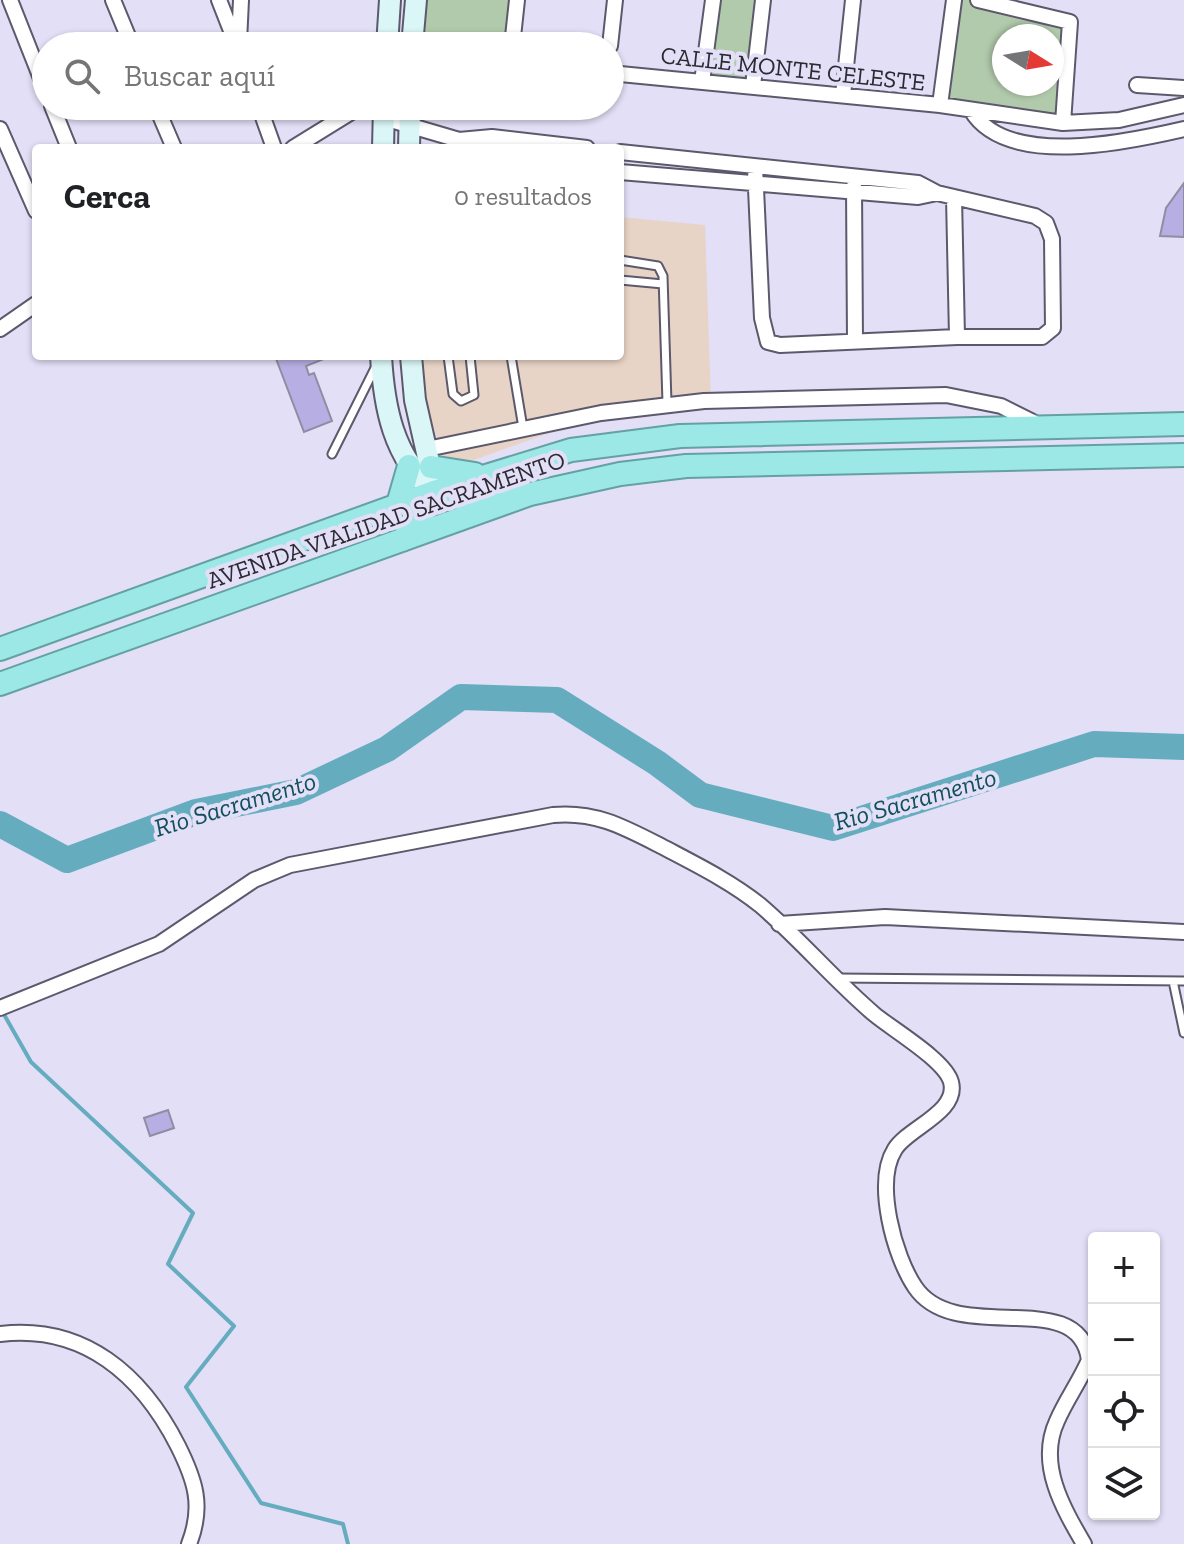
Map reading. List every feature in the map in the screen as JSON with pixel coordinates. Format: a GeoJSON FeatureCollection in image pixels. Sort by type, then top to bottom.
{"type":"FeatureCollection","features":[{"type":"Feature","properties":{"kind":"highway","name":"AVENIDA VIALIDAD SACRAMENTO"},"geometry":{"type":"LineString","coordinates":[[0,649],[484,474],[571,450],[638,439],[1184,424]]}},
{"type":"Feature","properties":{"kind":"highway","name":"AVENIDA VIALIDAD SACRAMENTO"},"geometry":{"type":"LineString","coordinates":[[0,684],[530,494],[620,474],[686,466],[1184,455]]}},
{"type":"Feature","properties":{"kind":"highway"},"geometry":{"type":"LineString","coordinates":[[429,458],[484,474]]}},
{"type":"Feature","properties":{"kind":"highway"},"geometry":{"type":"LineString","coordinates":[[398,504],[409,466]]}},
{"type":"Feature","properties":{"kind":"highway"},"geometry":{"type":"LineString","coordinates":[[401,541],[421,518],[434,492],[475,500],[530,494]]}},
{"type":"Feature","properties":{"kind":"main road"},"geometry":{"type":"LineString","coordinates":[[388,32],[390,0]]}},
{"type":"Feature","properties":{"kind":"main road"},"geometry":{"type":"LineString","coordinates":[[413,32],[416,0]]}},
{"type":"Feature","properties":{"kind":"main road"},"geometry":{"type":"LineString","coordinates":[[383,144],[384,120]]}},
{"type":"Feature","properties":{"kind":"main road"},"geometry":{"type":"LineString","coordinates":[[382,360],[390,422],[409,466],[434,492]]}},
{"type":"Feature","properties":{"kind":"main road"},"geometry":{"type":"LineString","coordinates":[[411,360],[415,400],[434,492]]}},
{"type":"Feature","properties":{"kind":"street"},"geometry":{"type":"LineString","coordinates":[[10,0],[32,56]]}},
{"type":"Feature","properties":{"kind":"street"},"geometry":{"type":"LineString","coordinates":[[113,0],[126,32]]}},
{"type":"Feature","properties":{"kind":"street"},"geometry":{"type":"LineString","coordinates":[[219,0],[232,32]]}},
{"type":"Feature","properties":{"kind":"street"},"geometry":{"type":"LineString","coordinates":[[239,32],[241,0]]}},
{"type":"Feature","properties":{"kind":"street"},"geometry":{"type":"LineString","coordinates":[[514,32],[517,0]]}},
{"type":"Feature","properties":{"kind":"street"},"geometry":{"type":"LineString","coordinates":[[612,32],[615,0]]}},
{"type":"Feature","properties":{"kind":"street"},"geometry":{"type":"LineString","coordinates":[[702,82],[713,0]]}},
{"type":"Feature","properties":{"kind":"street"},"geometry":{"type":"LineString","coordinates":[[753,86],[763,0]]}},
{"type":"Feature","properties":{"kind":"street"},"geometry":{"type":"LineString","coordinates":[[843,95],[853,0]]}},
{"type":"Feature","properties":{"kind":"street"},"geometry":{"type":"LineString","coordinates":[[940,105],[954,0]]}},
{"type":"Feature","properties":{"kind":"street"},"geometry":{"type":"LineString","coordinates":[[978,0],[1069,21],[1063,123]]}},
{"type":"Feature","properties":{"kind":"street","name":"CALLE MONTE CELESTE"},"geometry":{"type":"LineString","coordinates":[[624,74],[940,105],[1063,123],[1119,120],[1184,105]]}},
{"type":"Feature","properties":{"kind":"street"},"geometry":{"type":"LineString","coordinates":[[1137,85],[1184,88]]}},
{"type":"Feature","properties":{"kind":"street"},"geometry":{"type":"LineString","coordinates":[[971,110],[979,123],[997,136],[1052,145],[1124,143],[1184,129]]}},
{"type":"Feature","properties":{"kind":"street"},"geometry":{"type":"LineString","coordinates":[[58,120],[67,144]]}},
{"type":"Feature","properties":{"kind":"street"},"geometry":{"type":"LineString","coordinates":[[162,120],[172,144]]}},
{"type":"Feature","properties":{"kind":"street"},"geometry":{"type":"LineString","coordinates":[[264,120],[273,144]]}},
{"type":"Feature","properties":{"kind":"street"},"geometry":{"type":"LineString","coordinates":[[299,144],[338,120]]}},
{"type":"Feature","properties":{"kind":"street"},"geometry":{"type":"LineString","coordinates":[[392,120],[409,138],[460,144],[492,137],[552,144]]}},
{"type":"Feature","properties":{"kind":"street"},"geometry":{"type":"LineString","coordinates":[[1119,120],[1124,143]]}},
{"type":"Feature","properties":{"kind":"street"},"geometry":{"type":"LineString","coordinates":[[0,129],[32,202]]}},
{"type":"Feature","properties":{"kind":"street"},"geometry":{"type":"LineString","coordinates":[[624,152],[755,167],[854,184]]}},
{"type":"Feature","properties":{"kind":"street"},"geometry":{"type":"LineString","coordinates":[[624,172],[754,183],[918,183],[937,193],[1035,216],[1046,223],[1052,239],[1054,320],[1049,333],[1042,337],[957,337],[780,345],[766,339],[754,183],[755,167]]}},
{"type":"Feature","properties":{"kind":"street"},"geometry":{"type":"LineString","coordinates":[[854,184],[855,341]]}},
{"type":"Feature","properties":{"kind":"street"},"geometry":{"type":"LineString","coordinates":[[954,197],[957,337]]}},
{"type":"Feature","properties":{"kind":"street"},"geometry":{"type":"LineString","coordinates":[[0,329],[32,307]]}},
{"type":"Feature","properties":{"kind":"street"},"geometry":{"type":"LineString","coordinates":[[429,458],[523,428],[667,403],[946,395],[1001,406],[1043,427]]}},
{"type":"Feature","properties":{"kind":"street"},"geometry":{"type":"LineString","coordinates":[[0,1008],[159,944],[254,880],[290,865],[553,815],[583,814],[614,822],[708,871],[758,904],[834,978],[927,1055],[950,1080],[952,1092],[946,1104],[904,1138],[887,1167],[887,1204],[901,1262],[915,1288],[935,1307],[950,1314],[1056,1321],[1080,1335],[1089,1360],[1055,1425],[1051,1466],[1059,1501],[1084,1544]]}},
{"type":"Feature","properties":{"kind":"street"},"geometry":{"type":"LineString","coordinates":[[779,924],[885,917],[1184,932]]}},
{"type":"Feature","properties":{"kind":"street"},"geometry":{"type":"LineString","coordinates":[[0,1334],[42,1335],[77,1343],[106,1356],[135,1380],[164,1418],[193,1477],[198,1502],[189,1544]]}},
{"type":"Feature","properties":{"kind":"lane"},"geometry":{"type":"LineString","coordinates":[[624,261],[658,266],[663,284],[667,403]]}},
{"type":"Feature","properties":{"kind":"lane"},"geometry":{"type":"LineString","coordinates":[[624,280],[663,284]]}},
{"type":"Feature","properties":{"kind":"lane"},"geometry":{"type":"LineString","coordinates":[[332,454],[379,360]]}},
{"type":"Feature","properties":{"kind":"lane"},"geometry":{"type":"LineString","coordinates":[[449,360],[453,394],[461,401],[474,395],[470,360]]}},
{"type":"Feature","properties":{"kind":"lane"},"geometry":{"type":"LineString","coordinates":[[512,360],[523,428]]}},
{"type":"Feature","properties":{"kind":"lane"},"geometry":{"type":"LineString","coordinates":[[834,978],[1184,981]]}},
{"type":"Feature","properties":{"kind":"lane"},"geometry":{"type":"LineString","coordinates":[[1173,981],[1184,1033]]}},
{"type":"Feature","properties":{"kind":"shaded area"},"geometry":{"type":"Polygon","coordinates":[[[624,217],[705,225],[711,404],[566,427],[449,469],[429,416],[422,360],[624,360],[624,217]]]}},
{"type":"Feature","properties":{"kind":"green space"},"geometry":{"type":"Polygon","coordinates":[[[426,0],[510,0],[507,32],[423,32],[426,0]]]}},
{"type":"Feature","properties":{"kind":"green space"},"geometry":{"type":"Polygon","coordinates":[[[717,0],[762,0],[754,83],[705,79],[717,0]]]}},
{"type":"Feature","properties":{"kind":"green space"},"geometry":{"type":"Polygon","coordinates":[[[955,0],[980,0],[1071,15],[1062,125],[943,107],[955,0]]]}},
{"type":"Feature","properties":{"kind":"building"},"geometry":{"type":"Polygon","coordinates":[[[1184,183],[1184,237],[1160,236],[1166,208],[1184,183]]]}},
{"type":"Feature","properties":{"kind":"building"},"geometry":{"type":"Polygon","coordinates":[[[277,360],[321,360],[306,366],[309,375],[314,373],[332,421],[304,432],[277,360]]]}},
{"type":"Feature","properties":{"kind":"building"},"geometry":{"type":"Polygon","coordinates":[[[168,1110],[174,1128],[150,1136],[144,1118],[168,1110]]]}},
{"type":"Feature","properties":{"kind":"waterway","name":"Rio Sacramento"},"geometry":{"type":"LineString","coordinates":[[0,824],[67,860],[196,812],[296,792],[387,749],[461,697],[557,700],[657,763],[700,795],[833,828],[1094,744],[1184,747]]}},
{"type":"Feature","properties":{"kind":"waterway"},"geometry":{"type":"LineString","coordinates":[[2,1011],[31,1062],[193,1213],[168,1264],[234,1326],[186,1387],[261,1503],[343,1524],[348,1544]]}}]}
